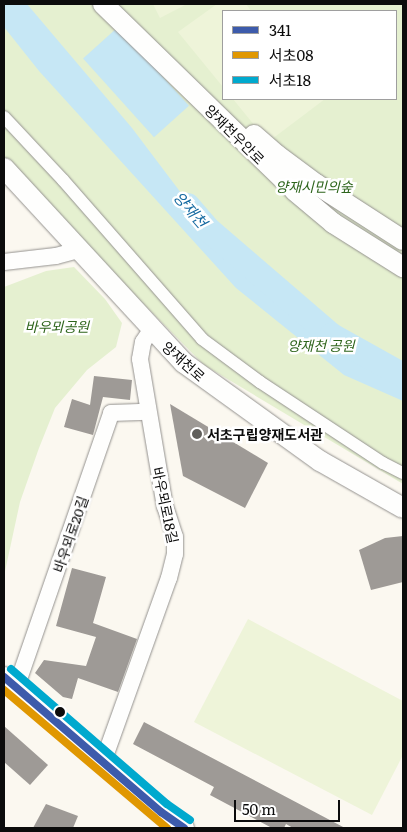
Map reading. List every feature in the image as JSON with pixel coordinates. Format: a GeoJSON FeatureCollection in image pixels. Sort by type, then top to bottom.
{"type":"FeatureCollection","features":[{"type":"Feature","properties":{"kind":"street","name":"양재천우안로"},"geometry":{"type":"LineString","coordinates":[[103,4],[212,104],[316,184],[403,240]]}},
{"type":"Feature","properties":{"kind":"street","name":"양재천우안로"},"geometry":{"type":"LineString","coordinates":[[124,4],[254,153],[318,210],[370,247],[403,267]]}},
{"type":"Feature","properties":{"kind":"street"},"geometry":{"type":"LineString","coordinates":[[4,117],[63,180],[202,339],[260,382],[403,474]]}},
{"type":"Feature","properties":{"kind":"street","name":"양재천로"},"geometry":{"type":"LineString","coordinates":[[4,168],[151,330],[184,363],[208,383],[320,461],[403,508]]}},
{"type":"Feature","properties":{"kind":"street"},"geometry":{"type":"LineString","coordinates":[[4,262],[56,256],[78,250]]}},
{"type":"Feature","properties":{"kind":"street","name":"바우뫼로18길"},"geometry":{"type":"LineString","coordinates":[[103,762],[169,578],[175,554],[175,537],[165,507],[147,412],[140,359],[143,342],[151,330]]}},
{"type":"Feature","properties":{"kind":"street","name":"바우뫼로20길"},"geometry":{"type":"LineString","coordinates":[[10,683],[112,413],[147,412]]}},
{"type":"Feature","properties":{"kind":"street"},"geometry":{"type":"LineString","coordinates":[[10,683],[161,812],[184,828]]}},
{"type":"Feature","properties":{"kind":"green space","name":"양재천 공원"},"geometry":{"type":"Polygon","coordinates":[[[4,4],[403,4],[403,484],[204,365],[4,163],[4,4]]]}},
{"type":"Feature","properties":{"kind":"green space"},"geometry":{"type":"Polygon","coordinates":[[[153,4],[187,4],[160,18],[153,4]]]}},
{"type":"Feature","properties":{"kind":"green space"},"geometry":{"type":"Polygon","coordinates":[[[217,4],[246,4],[250,10],[222,10],[222,86],[178,32],[217,4]]]}},
{"type":"Feature","properties":{"kind":"green space"},"geometry":{"type":"Polygon","coordinates":[[[234,100],[324,100],[268,142],[234,100]]]}},
{"type":"Feature","properties":{"kind":"green space","name":"바우뫼공원"},"geometry":{"type":"Polygon","coordinates":[[[74,267],[105,299],[122,323],[116,347],[87,370],[55,408],[20,502],[4,576],[4,287],[46,271],[74,267]]]}},
{"type":"Feature","properties":{"kind":"green space"},"geometry":{"type":"Polygon","coordinates":[[[248,619],[403,701],[403,755],[372,815],[194,722],[248,619]]]}},
{"type":"Feature","properties":{"kind":"water"},"geometry":{"type":"Polygon","coordinates":[[[4,4],[27,4],[132,128],[209,230],[331,335],[403,373],[403,401],[344,375],[236,288],[39,71],[4,27],[4,4]]]}},
{"type":"Feature","properties":{"kind":"water"},"geometry":{"type":"Polygon","coordinates":[[[118,27],[189,106],[154,137],[83,58],[118,27]]]}},
{"type":"Feature","properties":{"kind":"building"},"geometry":{"type":"Polygon","coordinates":[[[94,376],[132,380],[130,400],[103,397],[93,435],[64,427],[72,399],[90,405],[94,376]]]}},
{"type":"Feature","properties":{"kind":"building","name":"서초구립양재도서관"},"geometry":{"type":"Polygon","coordinates":[[[170,404],[268,463],[245,508],[183,476],[170,404]]]}},
{"type":"Feature","properties":{"kind":"building"},"geometry":{"type":"Polygon","coordinates":[[[403,536],[403,582],[371,590],[359,550],[385,538],[403,536]]]}},
{"type":"Feature","properties":{"kind":"building"},"geometry":{"type":"Polygon","coordinates":[[[72,568],[106,577],[93,623],[137,639],[118,692],[78,678],[72,699],[63,697],[35,673],[44,660],[86,666],[96,637],[56,626],[72,568]]]}},
{"type":"Feature","properties":{"kind":"building"},"geometry":{"type":"Polygon","coordinates":[[[144,722],[345,828],[293,828],[286,824],[284,828],[272,828],[210,795],[214,787],[133,744],[144,722]]]}},
{"type":"Feature","properties":{"kind":"building"},"geometry":{"type":"Polygon","coordinates":[[[4,726],[48,765],[30,785],[4,762],[4,726]]]}},
{"type":"Feature","properties":{"kind":"building"},"geometry":{"type":"Polygon","coordinates":[[[46,804],[78,816],[73,828],[33,828],[46,804]]]}},
{"type":"Feature","properties":{"kind":"waterway","name":"양재천"},"geometry":{"type":"LineString","coordinates":[[187,205],[209,230],[331,335],[403,375]]}},
{"type":"Feature","properties":{"kind":"transit line","name":"서초18"},"geometry":{"type":"LineString","coordinates":[[11,669],[167,804],[190,820]]}},
{"type":"Feature","properties":{"kind":"transit line","name":"341"},"geometry":{"type":"LineString","coordinates":[[4,677],[161,812],[184,828]]}},
{"type":"Feature","properties":{"kind":"transit line","name":"서초08"},"geometry":{"type":"LineString","coordinates":[[4,690],[167,828]]}},
{"type":"Feature","properties":{"kind":"place","name":"서초구립양재도서관"},"geometry":{"type":"Point","coordinates":[197,434]}},
{"type":"Feature","properties":{"kind":"park label","name":"양재시민의숲"},"geometry":{"type":"Point","coordinates":[314,186]}}]}
